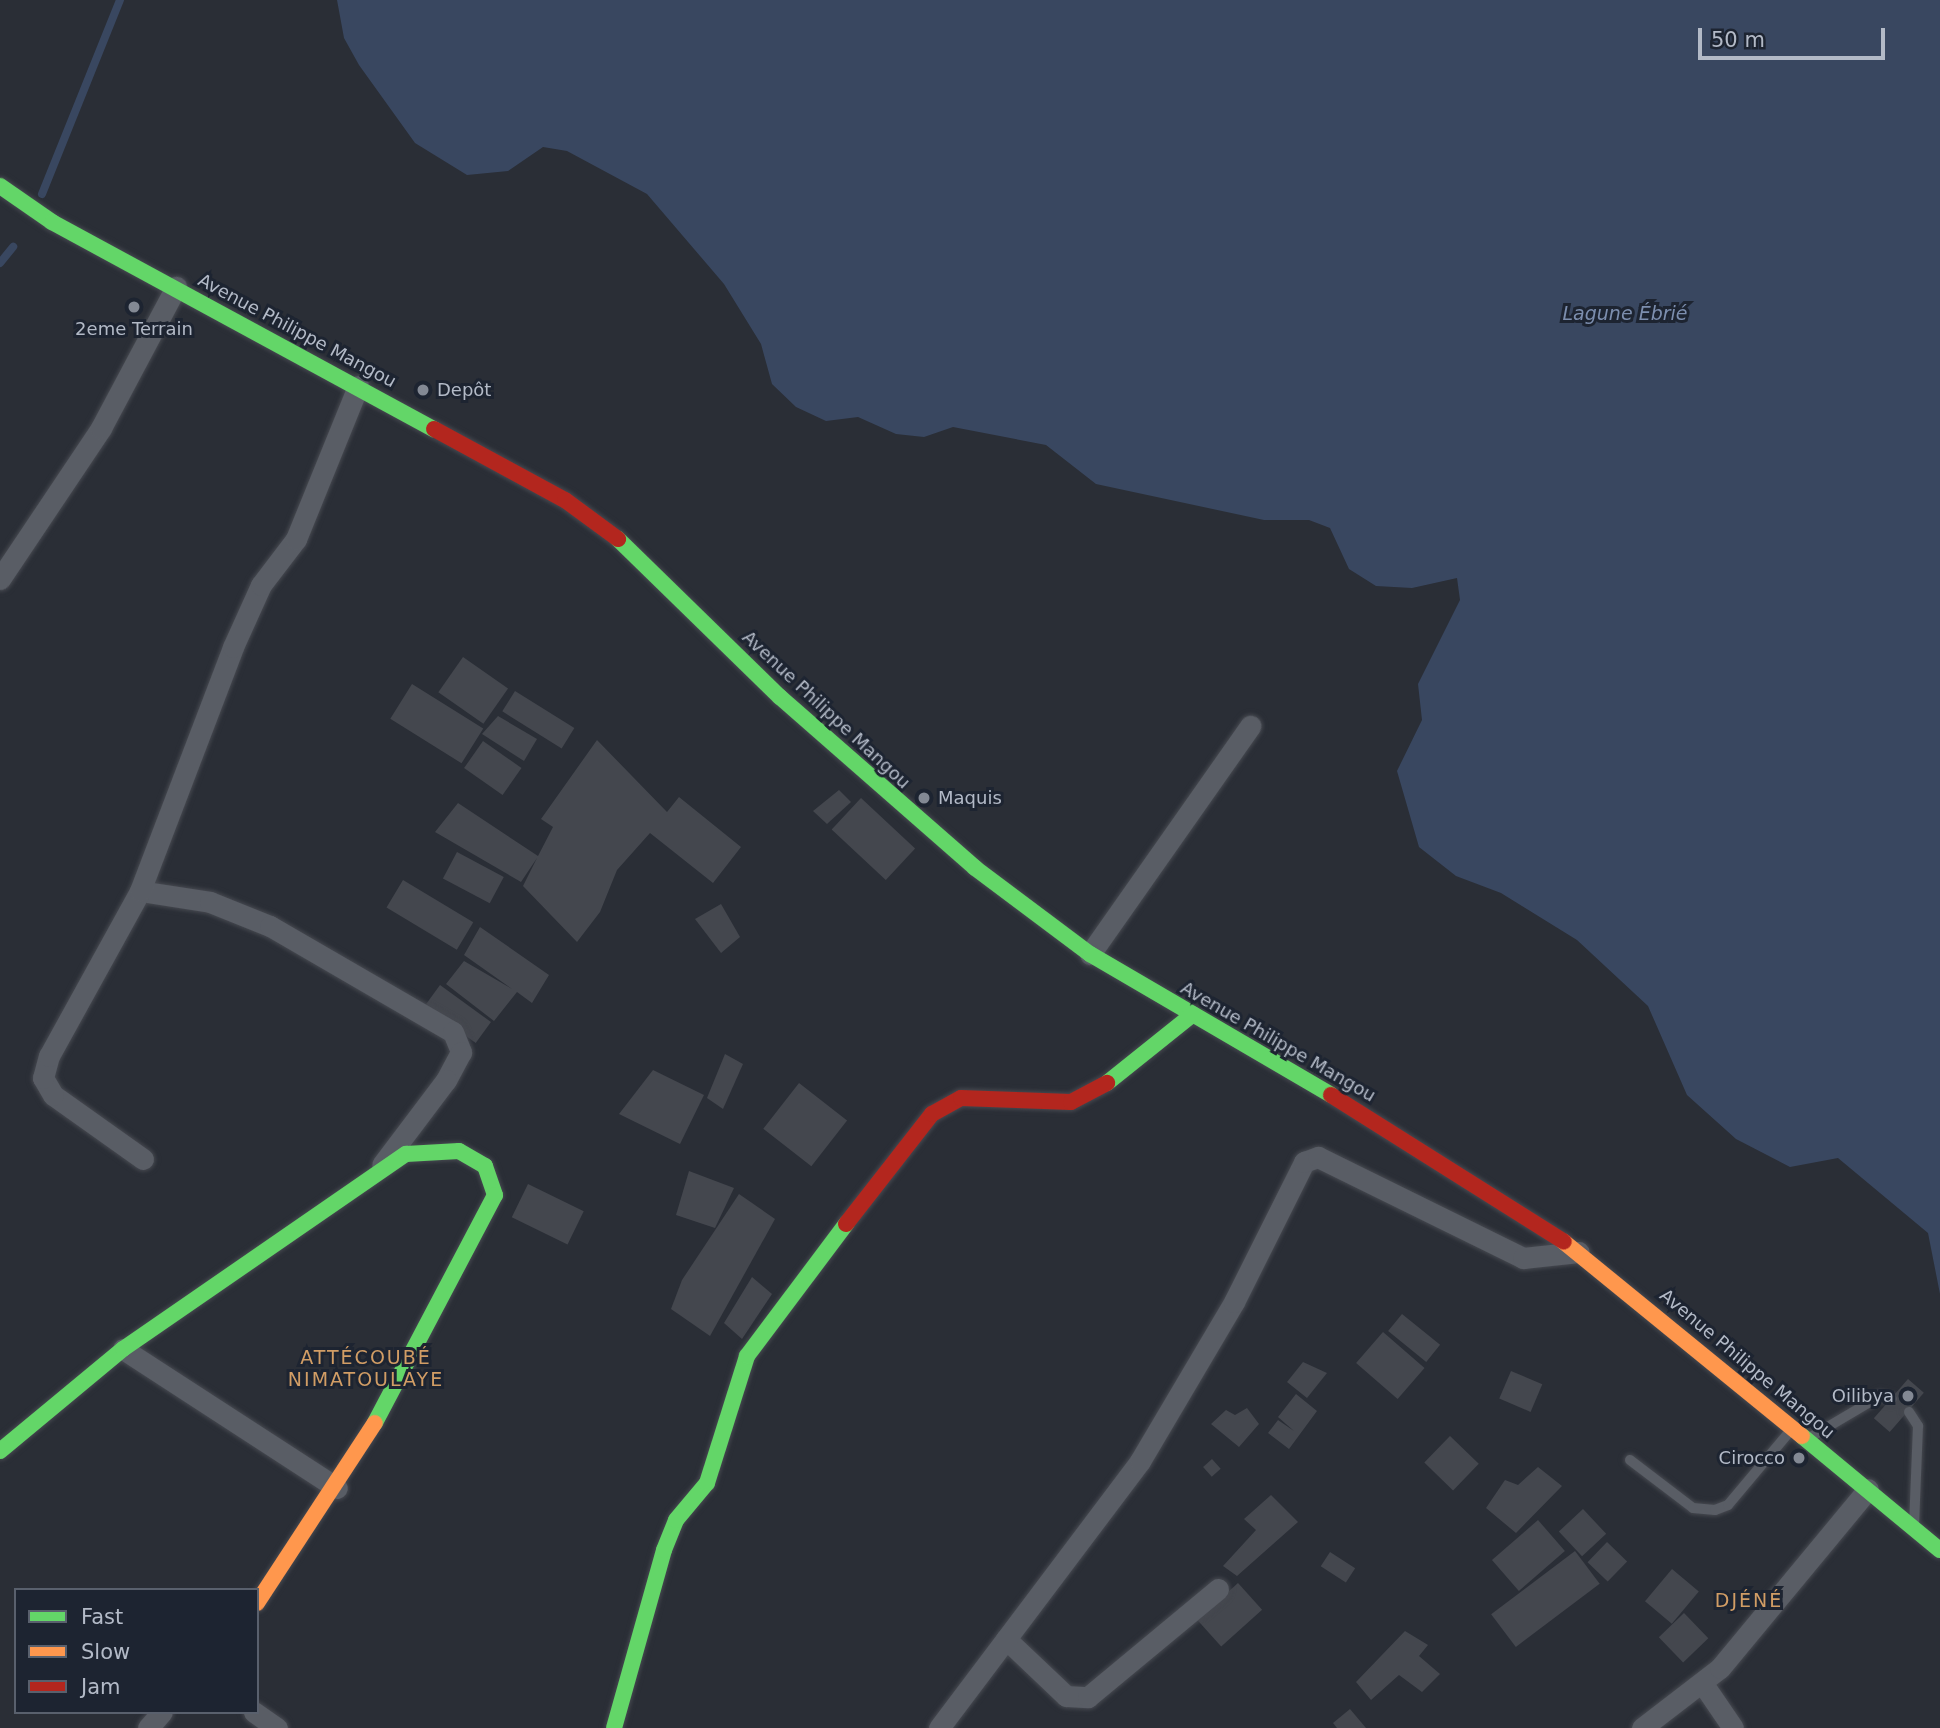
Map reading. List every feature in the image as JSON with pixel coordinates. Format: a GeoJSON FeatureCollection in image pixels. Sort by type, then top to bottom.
{"type":"FeatureCollection","features":[{"type":"Feature","properties":{"kind":"street","name":"Avenue Philippe Mangou"},"geometry":{"type":"LineString","coordinates":[[0,186],[52,222],[496,458],[635,552],[851,761],[975,869],[1090,954],[1396,1133],[1579,1252],[1940,1550]]}},
{"type":"Feature","properties":{"kind":"street"},"geometry":{"type":"LineString","coordinates":[[0,579],[101,428],[176,287]]}},
{"type":"Feature","properties":{"kind":"street"},"geometry":{"type":"LineString","coordinates":[[143,1159],[53,1095],[43,1078],[63,1024],[140,891],[233,647],[261,585],[296,538],[358,386]]}},
{"type":"Feature","properties":{"kind":"street"},"geometry":{"type":"LineString","coordinates":[[1090,954],[1250,726]]}},
{"type":"Feature","properties":{"kind":"street"},"geometry":{"type":"LineString","coordinates":[[140,891],[210,902],[270,926],[453,1032],[461,1052],[446,1080],[372,1178]]}},
{"type":"Feature","properties":{"kind":"street"},"geometry":{"type":"LineString","coordinates":[[614,1728],[664,1550],[676,1520],[707,1483],[747,1356],[911,1137],[932,1114],[961,1098],[1071,1102],[1092,1096],[1193,1014]]}},
{"type":"Feature","properties":{"kind":"street"},"geometry":{"type":"LineString","coordinates":[[0,1451],[123,1349],[406,1154],[459,1151],[485,1166],[495,1195],[428,1332],[337,1488],[259,1600]]}},
{"type":"Feature","properties":{"kind":"street"},"geometry":{"type":"LineString","coordinates":[[939,1728],[1140,1461],[1312,1156],[1523,1258],[1579,1252]]}},
{"type":"Feature","properties":{"kind":"street"},"geometry":{"type":"LineString","coordinates":[[123,1349],[337,1488]]}},
{"type":"Feature","properties":{"kind":"street"},"geometry":{"type":"LineString","coordinates":[[1642,1728],[1703,1685],[1868,1489]]}},
{"type":"Feature","properties":{"kind":"street"},"geometry":{"type":"LineString","coordinates":[[1006,1639],[1066,1696],[1088,1697],[1218,1588]]}},
{"type":"Feature","properties":{"kind":"street"},"geometry":{"type":"LineString","coordinates":[[1703,1685],[1733,1728]]}},
{"type":"Feature","properties":{"kind":"street"},"geometry":{"type":"LineString","coordinates":[[148,1728],[160,1714]]}},
{"type":"Feature","properties":{"kind":"street"},"geometry":{"type":"LineString","coordinates":[[257,1714],[277,1728]]}},
{"type":"Feature","properties":{"kind":"lane"},"geometry":{"type":"LineString","coordinates":[[1806,1440],[1880,1396],[1892,1399]]}},
{"type":"Feature","properties":{"kind":"lane"},"geometry":{"type":"LineString","coordinates":[[1909,1412],[1918,1426],[1914,1531]]}},
{"type":"Feature","properties":{"kind":"lane"},"geometry":{"type":"LineString","coordinates":[[1630,1460],[1693,1508],[1715,1510],[1728,1505],[1792,1428]]}},
{"type":"Feature","properties":{"kind":"water","name":"Lagune Ébrié"},"geometry":{"type":"Polygon","coordinates":[[[337,0],[1940,0],[1940,1294],[1928,1233],[1838,1158],[1790,1167],[1736,1139],[1687,1095],[1648,1006],[1577,940],[1501,893],[1456,876],[1419,847],[1397,771],[1422,720],[1418,684],[1460,600],[1457,578],[1412,588],[1376,586],[1349,569],[1330,528],[1309,520],[1264,520],[1096,484],[1046,445],[953,427],[924,437],[896,434],[858,417],[826,421],[796,407],[772,384],[761,344],[724,284],[647,194],[567,151],[543,147],[508,171],[467,175],[415,143],[359,65],[344,38],[337,0]]]}},
{"type":"Feature","properties":{"kind":"building"},"geometry":{"type":"Polygon","coordinates":[[[463,657],[508,689],[483,724],[438,692],[463,657]]]}},
{"type":"Feature","properties":{"kind":"building"},"geometry":{"type":"Polygon","coordinates":[[[412,684],[483,729],[462,763],[390,719],[412,684]]]}},
{"type":"Feature","properties":{"kind":"building"},"geometry":{"type":"Polygon","coordinates":[[[515,691],[574,728],[562,748],[502,711],[515,691]]]}},
{"type":"Feature","properties":{"kind":"building"},"geometry":{"type":"Polygon","coordinates":[[[498,716],[537,739],[524,761],[482,734],[498,716]]]}},
{"type":"Feature","properties":{"kind":"building"},"geometry":{"type":"Polygon","coordinates":[[[597,740],[667,812],[679,797],[741,847],[713,883],[650,833],[617,870],[600,912],[577,942],[523,886],[537,858],[521,882],[435,832],[458,803],[538,856],[553,827],[541,819],[597,740]]]}},
{"type":"Feature","properties":{"kind":"building"},"geometry":{"type":"Polygon","coordinates":[[[483,741],[522,768],[503,795],[464,768],[483,741]]]}},
{"type":"Feature","properties":{"kind":"building"},"geometry":{"type":"Polygon","coordinates":[[[839,790],[851,802],[827,824],[813,811],[839,790]]]}},
{"type":"Feature","properties":{"kind":"building"},"geometry":{"type":"Polygon","coordinates":[[[861,798],[915,848],[886,880],[832,829],[861,798]]]}},
{"type":"Feature","properties":{"kind":"building"},"geometry":{"type":"Polygon","coordinates":[[[457,852],[504,877],[490,903],[443,878],[457,852]]]}},
{"type":"Feature","properties":{"kind":"building"},"geometry":{"type":"Polygon","coordinates":[[[403,880],[473,922],[457,950],[387,907],[403,880]]]}},
{"type":"Feature","properties":{"kind":"building"},"geometry":{"type":"Polygon","coordinates":[[[721,904],[740,937],[721,953],[695,919],[721,904]]]}},
{"type":"Feature","properties":{"kind":"building"},"geometry":{"type":"Polygon","coordinates":[[[480,927],[549,975],[532,1003],[517,992],[494,1021],[446,984],[464,961],[512,989],[464,955],[480,927]]]}},
{"type":"Feature","properties":{"kind":"building"},"geometry":{"type":"Polygon","coordinates":[[[440,985],[491,1022],[476,1043],[425,1006],[440,985]]]}},
{"type":"Feature","properties":{"kind":"building"},"geometry":{"type":"Polygon","coordinates":[[[725,1054],[743,1064],[723,1109],[707,1098],[725,1054]]]}},
{"type":"Feature","properties":{"kind":"building"},"geometry":{"type":"Polygon","coordinates":[[[653,1070],[704,1095],[680,1144],[619,1114],[653,1070]]]}},
{"type":"Feature","properties":{"kind":"building"},"geometry":{"type":"Polygon","coordinates":[[[799,1083],[847,1121],[811,1166],[763,1129],[799,1083]]]}},
{"type":"Feature","properties":{"kind":"building"},"geometry":{"type":"Polygon","coordinates":[[[689,1171],[734,1188],[715,1228],[676,1215],[689,1171]]]}},
{"type":"Feature","properties":{"kind":"building"},"geometry":{"type":"Polygon","coordinates":[[[528,1184],[584,1211],[568,1244],[512,1217],[528,1184]]]}},
{"type":"Feature","properties":{"kind":"building"},"geometry":{"type":"Polygon","coordinates":[[[739,1194],[775,1219],[710,1336],[671,1309],[682,1280],[739,1194]]]}},
{"type":"Feature","properties":{"kind":"building"},"geometry":{"type":"Polygon","coordinates":[[[752,1277],[772,1294],[742,1339],[724,1323],[752,1277]]]}},
{"type":"Feature","properties":{"kind":"building"},"geometry":{"type":"Polygon","coordinates":[[[1402,1314],[1440,1345],[1426,1362],[1388,1331],[1402,1314]]]}},
{"type":"Feature","properties":{"kind":"building"},"geometry":{"type":"Polygon","coordinates":[[[1383,1332],[1425,1368],[1398,1399],[1356,1363],[1383,1332]]]}},
{"type":"Feature","properties":{"kind":"building"},"geometry":{"type":"Polygon","coordinates":[[[1303,1362],[1327,1373],[1307,1398],[1287,1382],[1303,1362]]]}},
{"type":"Feature","properties":{"kind":"building"},"geometry":{"type":"Polygon","coordinates":[[[1511,1371],[1542,1384],[1531,1412],[1499,1399],[1511,1371]]]}},
{"type":"Feature","properties":{"kind":"building"},"geometry":{"type":"Polygon","coordinates":[[[1908,1379],[1924,1393],[1890,1432],[1874,1418],[1908,1379]]]}},
{"type":"Feature","properties":{"kind":"building"},"geometry":{"type":"Polygon","coordinates":[[[1296,1394],[1317,1411],[1289,1449],[1268,1433],[1278,1420],[1294,1431],[1278,1417],[1296,1394]]]}},
{"type":"Feature","properties":{"kind":"building"},"geometry":{"type":"Polygon","coordinates":[[[1247,1408],[1259,1424],[1239,1447],[1211,1424],[1226,1410],[1235,1415],[1247,1408]]]}},
{"type":"Feature","properties":{"kind":"building"},"geometry":{"type":"Polygon","coordinates":[[[1450,1436],[1479,1464],[1453,1490],[1424,1463],[1450,1436]]]}},
{"type":"Feature","properties":{"kind":"building"},"geometry":{"type":"Polygon","coordinates":[[[1212,1459],[1221,1469],[1212,1477],[1203,1467],[1212,1459]]]}},
{"type":"Feature","properties":{"kind":"building"},"geometry":{"type":"Polygon","coordinates":[[[1538,1467],[1562,1486],[1516,1533],[1486,1508],[1505,1480],[1518,1485],[1538,1467]]]}},
{"type":"Feature","properties":{"kind":"building"},"geometry":{"type":"Polygon","coordinates":[[[1271,1495],[1298,1522],[1237,1576],[1223,1566],[1256,1530],[1244,1519],[1271,1495]]]}},
{"type":"Feature","properties":{"kind":"building"},"geometry":{"type":"Polygon","coordinates":[[[1583,1509],[1606,1534],[1582,1556],[1559,1532],[1583,1509]]]}},
{"type":"Feature","properties":{"kind":"building"},"geometry":{"type":"Polygon","coordinates":[[[1538,1520],[1565,1551],[1519,1591],[1492,1560],[1538,1520]]]}},
{"type":"Feature","properties":{"kind":"building"},"geometry":{"type":"Polygon","coordinates":[[[1607,1542],[1627,1561],[1608,1582],[1588,1562],[1607,1542]]]}},
{"type":"Feature","properties":{"kind":"building"},"geometry":{"type":"Polygon","coordinates":[[[1575,1551],[1600,1584],[1516,1647],[1491,1614],[1575,1551]]]}},
{"type":"Feature","properties":{"kind":"building"},"geometry":{"type":"Polygon","coordinates":[[[1330,1552],[1355,1568],[1346,1583],[1321,1566],[1330,1552]]]}},
{"type":"Feature","properties":{"kind":"building"},"geometry":{"type":"Polygon","coordinates":[[[1672,1569],[1699,1591],[1672,1624],[1645,1601],[1672,1569]]]}},
{"type":"Feature","properties":{"kind":"building"},"geometry":{"type":"Polygon","coordinates":[[[1238,1583],[1262,1610],[1221,1647],[1197,1620],[1238,1583]]]}},
{"type":"Feature","properties":{"kind":"building"},"geometry":{"type":"Polygon","coordinates":[[[1684,1613],[1708,1638],[1683,1662],[1659,1637],[1684,1613]]]}},
{"type":"Feature","properties":{"kind":"building"},"geometry":{"type":"Polygon","coordinates":[[[1405,1631],[1428,1645],[1419,1656],[1440,1674],[1422,1692],[1399,1675],[1371,1700],[1356,1682],[1405,1631]]]}},
{"type":"Feature","properties":{"kind":"building"},"geometry":{"type":"Polygon","coordinates":[[[1350,1709],[1366,1728],[1337,1728],[1333,1723],[1350,1709]]]}},
{"type":"Feature","properties":{"kind":"waterway"},"geometry":{"type":"LineString","coordinates":[[42,194],[120,0]]}},
{"type":"Feature","properties":{"kind":"waterway"},"geometry":{"type":"LineString","coordinates":[[0,263],[13,247]]}},
{"type":"Feature","properties":{"kind":"traffic: fast"},"geometry":{"type":"LineString","coordinates":[[0,186],[52,222],[434,429]]}},
{"type":"Feature","properties":{"kind":"traffic: fast"},"geometry":{"type":"LineString","coordinates":[[618,539],[780,697],[975,868],[1090,954],[1331,1095]]}},
{"type":"Feature","properties":{"kind":"traffic: fast"},"geometry":{"type":"LineString","coordinates":[[1107,1083],[1193,1014]]}},
{"type":"Feature","properties":{"kind":"traffic: fast"},"geometry":{"type":"LineString","coordinates":[[0,1451],[123,1349],[406,1154],[459,1151],[485,1166],[495,1195],[375,1423]]}},
{"type":"Feature","properties":{"kind":"traffic: fast"},"geometry":{"type":"LineString","coordinates":[[614,1728],[664,1550],[676,1520],[707,1483],[747,1356],[846,1224]]}},
{"type":"Feature","properties":{"kind":"traffic: fast"},"geometry":{"type":"LineString","coordinates":[[1802,1436],[1940,1550]]}},
{"type":"Feature","properties":{"kind":"traffic: slow"},"geometry":{"type":"LineString","coordinates":[[1564,1242],[1802,1436]]}},
{"type":"Feature","properties":{"kind":"traffic: slow"},"geometry":{"type":"LineString","coordinates":[[259,1600],[375,1423]]}},
{"type":"Feature","properties":{"kind":"traffic: jam"},"geometry":{"type":"LineString","coordinates":[[434,429],[565,500],[618,539]]}},
{"type":"Feature","properties":{"kind":"traffic: jam"},"geometry":{"type":"LineString","coordinates":[[846,1224],[932,1114],[961,1098],[1071,1102],[1107,1083]]}},
{"type":"Feature","properties":{"kind":"traffic: jam"},"geometry":{"type":"LineString","coordinates":[[1331,1095],[1564,1242]]}},
{"type":"Feature","properties":{"kind":"place","name":"2eme Terrain"},"geometry":{"type":"Point","coordinates":[134,307]}},
{"type":"Feature","properties":{"kind":"place","name":"Depôt"},"geometry":{"type":"Point","coordinates":[423,390]}},
{"type":"Feature","properties":{"kind":"place","name":"Maquis"},"geometry":{"type":"Point","coordinates":[924,798]}},
{"type":"Feature","properties":{"kind":"place","name":"Oilibya"},"geometry":{"type":"Point","coordinates":[1908,1396]}},
{"type":"Feature","properties":{"kind":"place","name":"Cirocco"},"geometry":{"type":"Point","coordinates":[1799,1458]}},
{"type":"Feature","properties":{"kind":"district","name":"ATTÉCOUBÉ NIMATOULAYE"},"geometry":{"type":"Point","coordinates":[366,1369]}},
{"type":"Feature","properties":{"kind":"district","name":"DJÉNÉ"},"geometry":{"type":"Point","coordinates":[1749,1601]}}]}
